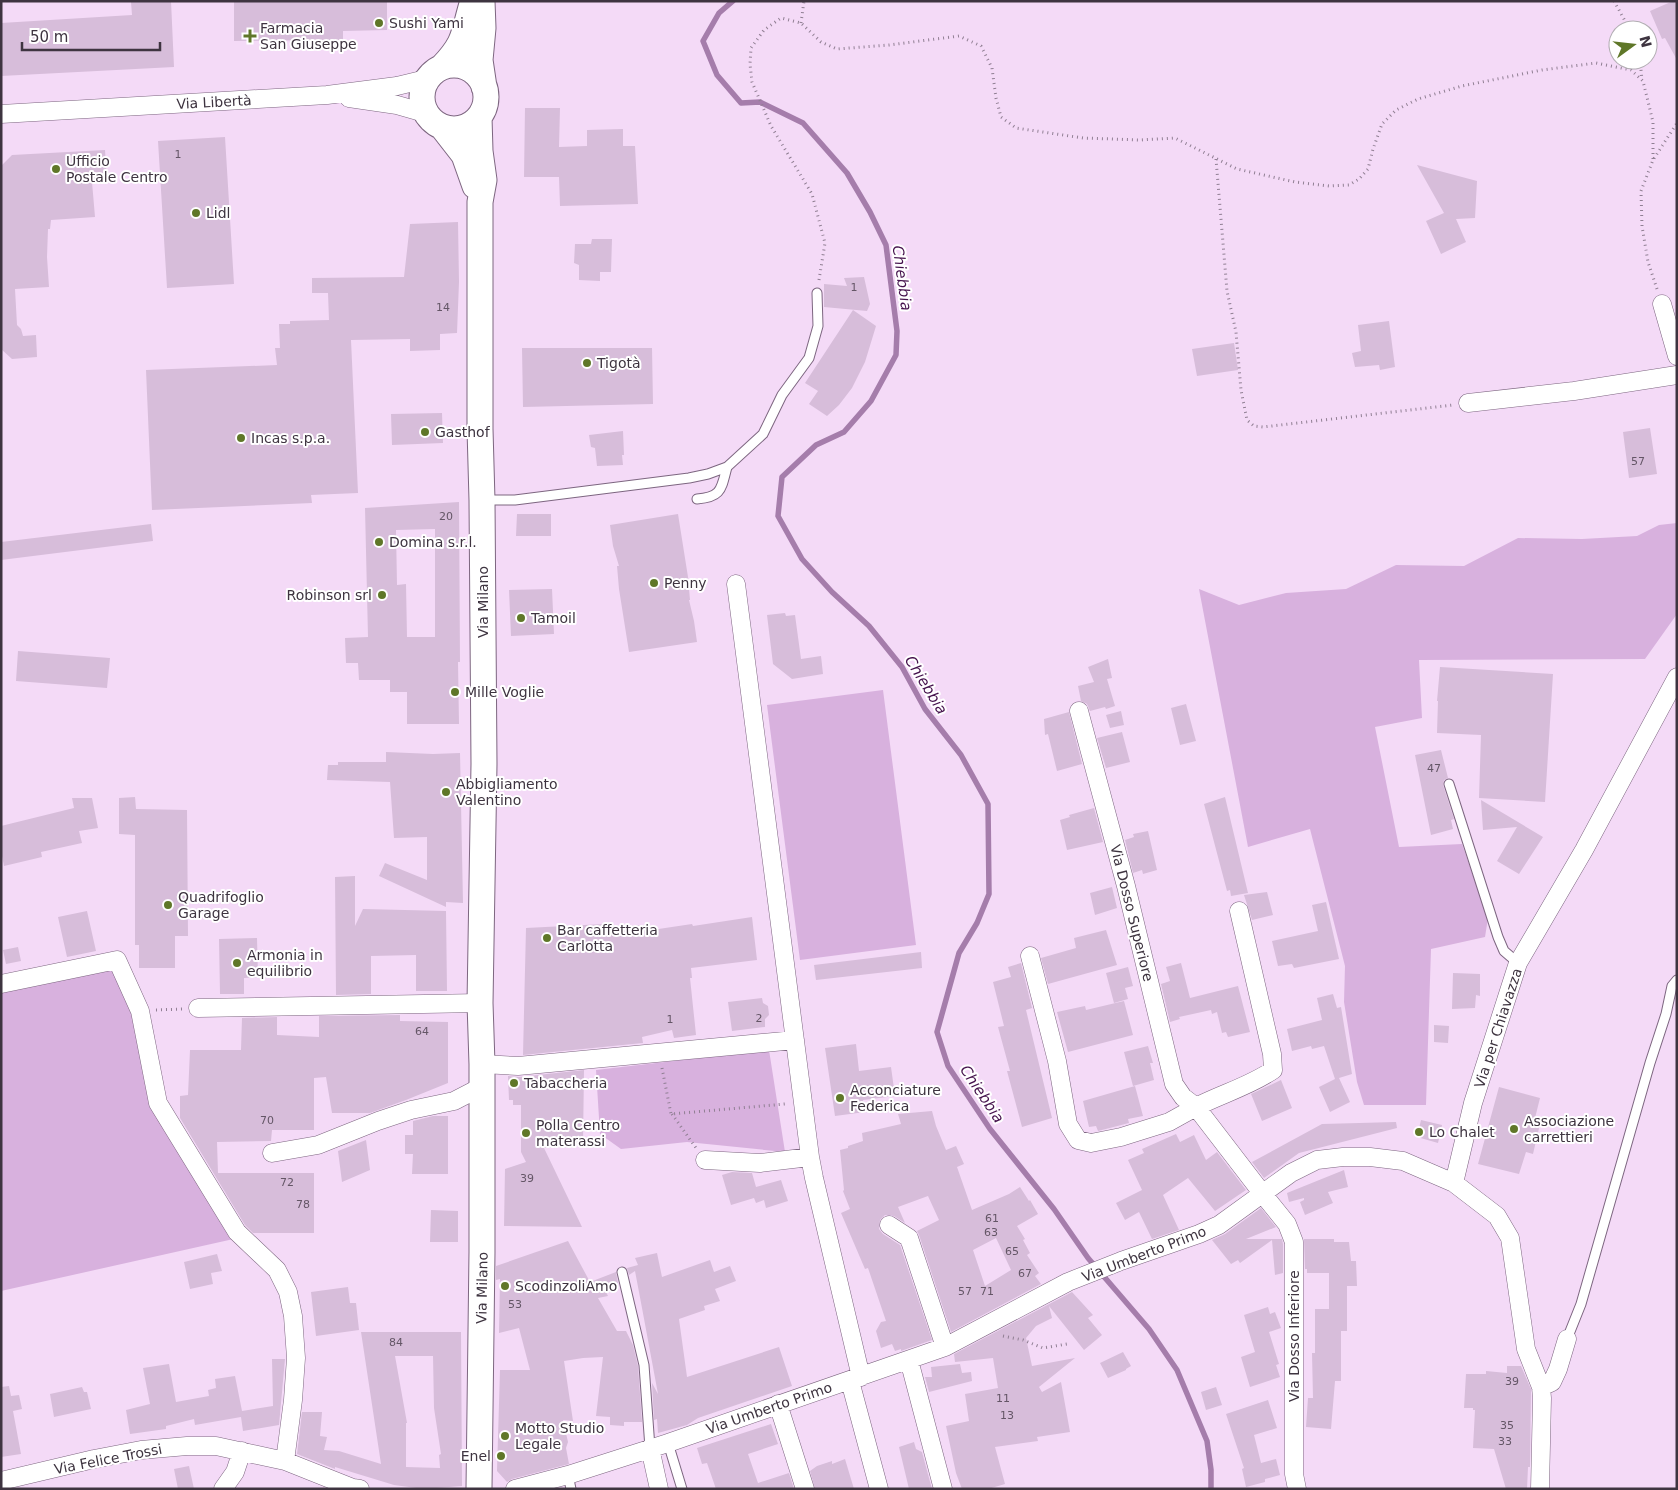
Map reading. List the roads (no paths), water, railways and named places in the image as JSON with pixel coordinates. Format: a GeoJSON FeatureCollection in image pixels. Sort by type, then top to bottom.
{"type":"FeatureCollection","features":[{"type":"Feature","properties":{"kind":"main road"},"geometry":{"type":"LineString","coordinates":[[473,1],[463,41],[454,55],[422,87],[421,96],[434,120],[453,130],[463,129],[479,117]]}},
{"type":"Feature","properties":{"kind":"main road","name":"Via Milano"},"geometry":{"type":"LineString","coordinates":[[479,1489],[482,1252],[480,1003],[484,764],[480,429],[480,202],[484,180],[480,151],[479,117],[484,108],[486,97],[480,60],[483,21],[482,1]]}},
{"type":"Feature","properties":{"kind":"main road"},"geometry":{"type":"LineString","coordinates":[[434,73],[452,65],[462,66],[476,74],[484,87]]}},
{"type":"Feature","properties":{"kind":"main road","name":"Via Milano"},"geometry":{"type":"LineString","coordinates":[[434,120],[464,155],[480,202]]}},
{"type":"Feature","properties":{"kind":"street","name":"Via Libertà"},"geometry":{"type":"LineString","coordinates":[[1,114],[327,96],[397,86],[434,73]]}},
{"type":"Feature","properties":{"kind":"street"},"geometry":{"type":"LineString","coordinates":[[327,96],[389,104],[434,120]]}},
{"type":"Feature","properties":{"kind":"street"},"geometry":{"type":"LineString","coordinates":[[1662,304],[1677,356]]}},
{"type":"Feature","properties":{"kind":"street"},"geometry":{"type":"LineString","coordinates":[[1468,403],[1574,391],[1677,375]]}},
{"type":"Feature","properties":{"kind":"street"},"geometry":{"type":"LineString","coordinates":[[736,584],[810,1157],[855,1379],[880,1489]]}},
{"type":"Feature","properties":{"kind":"street","name":"Via per Chiavazza"},"geometry":{"type":"LineString","coordinates":[[1454,1183],[1473,1103],[1518,963],[1584,850],[1677,677]]}},
{"type":"Feature","properties":{"kind":"street","name":"Via Dosso Superiore"},"geometry":{"type":"LineString","coordinates":[[1079,711],[1126,886],[1174,1084],[1183,1097],[1196,1107],[1262,1193]]}},
{"type":"Feature","properties":{"kind":"street"},"geometry":{"type":"LineString","coordinates":[[1030,956],[1057,1061],[1068,1124],[1078,1140],[1091,1143],[1121,1137],[1169,1122],[1216,1097],[1262,1078],[1273,1070],[1272,1054],[1239,912]]}},
{"type":"Feature","properties":{"kind":"street"},"geometry":{"type":"LineString","coordinates":[[1,984],[117,960],[140,1011],[158,1103],[237,1232],[277,1270],[288,1292],[293,1316],[296,1358],[285,1462]]}},
{"type":"Feature","properties":{"kind":"street"},"geometry":{"type":"LineString","coordinates":[[198,1008],[480,1003]]}},
{"type":"Feature","properties":{"kind":"street"},"geometry":{"type":"LineString","coordinates":[[272,1154],[318,1146],[378,1121],[411,1110],[454,1101],[481,1075],[518,1066],[795,1040]]}},
{"type":"Feature","properties":{"kind":"street"},"geometry":{"type":"LineString","coordinates":[[705,1160],[760,1163],[810,1157]]}},
{"type":"Feature","properties":{"kind":"street","name":"Via Umberto Primo"},"geometry":{"type":"LineString","coordinates":[[515,1489],[570,1482],[650,1448],[945,1347],[1068,1282],[1219,1225],[1291,1173],[1317,1160],[1343,1157],[1370,1157],[1403,1161],[1454,1183]]}},
{"type":"Feature","properties":{"kind":"street"},"geometry":{"type":"LineString","coordinates":[[1454,1183],[1497,1216],[1510,1238],[1526,1349],[1541,1387],[1540,1489]]}},
{"type":"Feature","properties":{"kind":"street","name":"Via Dosso Inferiore"},"geometry":{"type":"LineString","coordinates":[[1262,1193],[1287,1224],[1294,1242],[1294,1474],[1297,1489]]}},
{"type":"Feature","properties":{"kind":"street"},"geometry":{"type":"LineString","coordinates":[[889,1224],[909,1238],[945,1347]]}},
{"type":"Feature","properties":{"kind":"street"},"geometry":{"type":"LineString","coordinates":[[1541,1387],[1552,1382],[1567,1339]]}},
{"type":"Feature","properties":{"kind":"street"},"geometry":{"type":"LineString","coordinates":[[910,1360],[943,1489]]}},
{"type":"Feature","properties":{"kind":"street"},"geometry":{"type":"LineString","coordinates":[[778,1404],[805,1489]]}},
{"type":"Feature","properties":{"kind":"street","name":"Via Felice Trossi"},"geometry":{"type":"LineString","coordinates":[[1,1481],[141,1450],[187,1446],[216,1446],[285,1462],[360,1489]]}},
{"type":"Feature","properties":{"kind":"street"},"geometry":{"type":"LineString","coordinates":[[650,1448],[659,1489]]}},
{"type":"Feature","properties":{"kind":"street"},"geometry":{"type":"LineString","coordinates":[[223,1489],[235,1472],[242,1451]]}},
{"type":"Feature","properties":{"kind":"lane"},"geometry":{"type":"LineString","coordinates":[[482,500],[515,500],[689,478],[727,467],[763,434],[782,396],[809,358],[818,326],[817,293]]}},
{"type":"Feature","properties":{"kind":"lane"},"geometry":{"type":"LineString","coordinates":[[697,499],[711,498],[721,489],[727,467]]}},
{"type":"Feature","properties":{"kind":"lane"},"geometry":{"type":"LineString","coordinates":[[1448,784],[1498,937],[1504,951],[1518,963]]}},
{"type":"Feature","properties":{"kind":"lane"},"geometry":{"type":"LineString","coordinates":[[1567,1339],[1581,1304],[1650,1063],[1666,1014],[1672,986],[1677,980]]}},
{"type":"Feature","properties":{"kind":"lane"},"geometry":{"type":"LineString","coordinates":[[622,1272],[644,1365],[650,1448]]}},
{"type":"Feature","properties":{"kind":"lane"},"geometry":{"type":"LineString","coordinates":[[668,1443],[682,1489]]}},
{"type":"Feature","properties":{"kind":"waterway","name":"Chiebbia"},"geometry":{"type":"LineString","coordinates":[[733,1],[719,13],[703,41],[717,75],[741,103],[760,102],[803,123],[847,173],[870,212],[886,245],[897,331],[896,355],[871,401],[844,432],[816,445],[782,477],[778,516],[802,559],[832,592],[869,626],[902,667],[925,709],[961,755],[988,804],[989,894],[977,923],[959,953],[937,1032],[948,1066],[990,1129],[1054,1209],[1088,1258],[1149,1329],[1177,1370],[1207,1441],[1211,1470],[1211,1489]]}},
{"type":"Feature","properties":{"kind":"place","name":"Sushi Yami"},"geometry":{"type":"Point","coordinates":[379,23]}},
{"type":"Feature","properties":{"kind":"place","name":"Farmacia San Giuseppe"},"geometry":{"type":"Point","coordinates":[250,36]}},
{"type":"Feature","properties":{"kind":"place","name":"Ufficio Postale Centro"},"geometry":{"type":"Point","coordinates":[56,169]}},
{"type":"Feature","properties":{"kind":"place","name":"Lidl"},"geometry":{"type":"Point","coordinates":[196,213]}},
{"type":"Feature","properties":{"kind":"place","name":"Tigotà"},"geometry":{"type":"Point","coordinates":[587,363]}},
{"type":"Feature","properties":{"kind":"place","name":"Gasthof"},"geometry":{"type":"Point","coordinates":[425,432]}},
{"type":"Feature","properties":{"kind":"place","name":"Incas s.p.a."},"geometry":{"type":"Point","coordinates":[241,438]}},
{"type":"Feature","properties":{"kind":"place","name":"Domina s.r.l."},"geometry":{"type":"Point","coordinates":[379,542]}},
{"type":"Feature","properties":{"kind":"place","name":"Penny"},"geometry":{"type":"Point","coordinates":[654,583]}},
{"type":"Feature","properties":{"kind":"place","name":"Robinson srl"},"geometry":{"type":"Point","coordinates":[382,595]}},
{"type":"Feature","properties":{"kind":"place","name":"Tamoil"},"geometry":{"type":"Point","coordinates":[521,618]}},
{"type":"Feature","properties":{"kind":"place","name":"Mille Voglie"},"geometry":{"type":"Point","coordinates":[455,692]}},
{"type":"Feature","properties":{"kind":"place","name":"Abbigliamento Valentino"},"geometry":{"type":"Point","coordinates":[446,792]}},
{"type":"Feature","properties":{"kind":"place","name":"Quadrifoglio Garage"},"geometry":{"type":"Point","coordinates":[168,905]}},
{"type":"Feature","properties":{"kind":"place","name":"Bar caffetteria Carlotta"},"geometry":{"type":"Point","coordinates":[547,938]}},
{"type":"Feature","properties":{"kind":"place","name":"Armonia in equilibrio"},"geometry":{"type":"Point","coordinates":[237,963]}},
{"type":"Feature","properties":{"kind":"place","name":"Tabaccheria"},"geometry":{"type":"Point","coordinates":[514,1083]}},
{"type":"Feature","properties":{"kind":"place","name":"Acconciature Federica"},"geometry":{"type":"Point","coordinates":[840,1098]}},
{"type":"Feature","properties":{"kind":"place","name":"Associazione carrettieri"},"geometry":{"type":"Point","coordinates":[1514,1129]}},
{"type":"Feature","properties":{"kind":"place","name":"Lo Chalet"},"geometry":{"type":"Point","coordinates":[1419,1132]}},
{"type":"Feature","properties":{"kind":"place","name":"Polla Centro materassi"},"geometry":{"type":"Point","coordinates":[526,1133]}},
{"type":"Feature","properties":{"kind":"place","name":"ScodinzoliAmo"},"geometry":{"type":"Point","coordinates":[505,1286]}},
{"type":"Feature","properties":{"kind":"place","name":"Motto Studio Legale"},"geometry":{"type":"Point","coordinates":[505,1436]}},
{"type":"Feature","properties":{"kind":"place","name":"Enel"},"geometry":{"type":"Point","coordinates":[501,1456]}}]}
